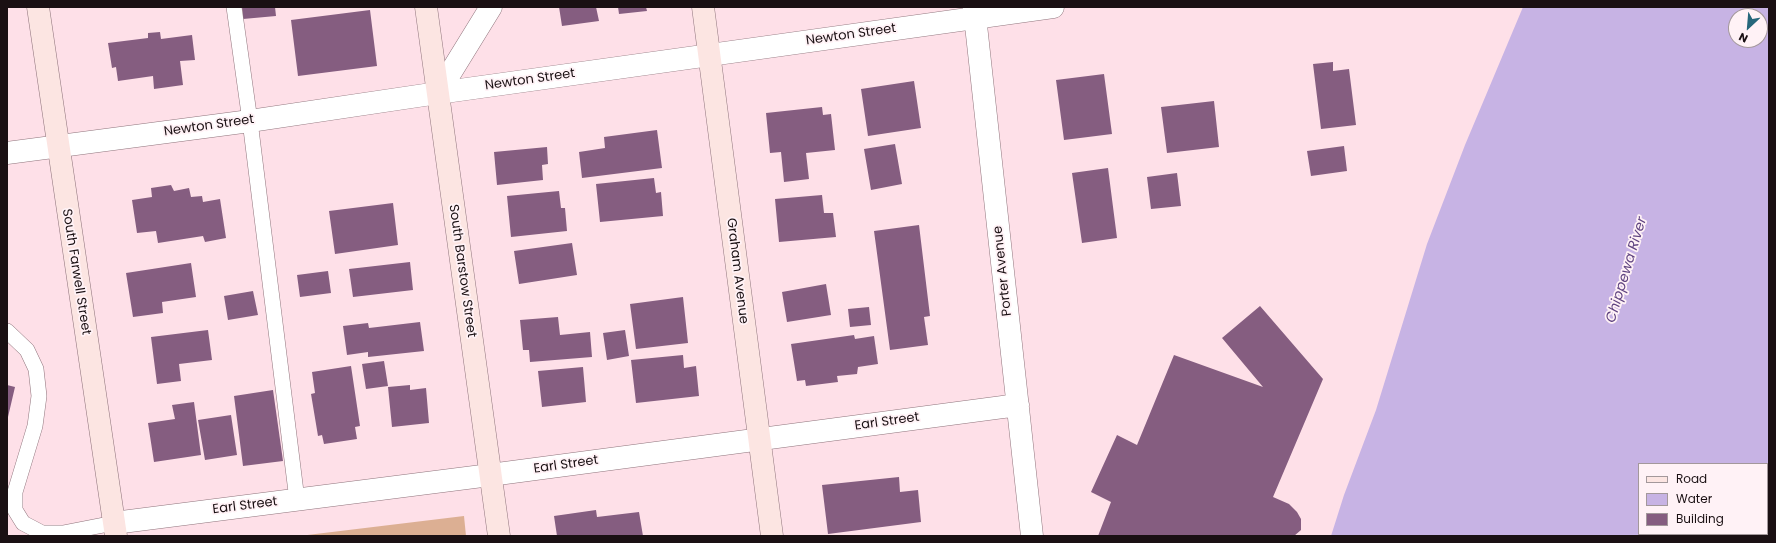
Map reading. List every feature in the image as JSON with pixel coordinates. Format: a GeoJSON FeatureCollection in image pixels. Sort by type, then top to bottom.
{"type":"FeatureCollection","features":[{"type":"Feature","properties":{"kind":"street","name":"South Farwell Street"},"geometry":{"type":"LineString","coordinates":[[38,7],[115,529]]}},
{"type":"Feature","properties":{"kind":"street","name":"South Barstow Street"},"geometry":{"type":"LineString","coordinates":[[426,7],[499,536]]}},
{"type":"Feature","properties":{"kind":"street"},"geometry":{"type":"LineString","coordinates":[[438,93],[491,7]]}},
{"type":"Feature","properties":{"kind":"street","name":"Graham Avenue"},"geometry":{"type":"LineString","coordinates":[[703,7],[772,536]]}},
{"type":"Feature","properties":{"kind":"street","name":"Newton Street"},"geometry":{"type":"LineString","coordinates":[[7,153],[250,121],[709,55],[975,12],[1053,7]]}},
{"type":"Feature","properties":{"kind":"street","name":"Porter Avenue"},"geometry":{"type":"LineString","coordinates":[[975,12],[1032,536]]}},
{"type":"Feature","properties":{"kind":"street","name":"Earl Street"},"geometry":{"type":"LineString","coordinates":[[115,529],[297,500],[759,440],[1018,404]]}},
{"type":"Feature","properties":{"kind":"lane"},"geometry":{"type":"LineString","coordinates":[[234,7],[250,121],[297,500]]}},
{"type":"Feature","properties":{"kind":"lane"},"geometry":{"type":"LineString","coordinates":[[7,331],[27,350],[36,369],[39,396],[35,426],[16,492],[15,510],[23,523],[42,533],[115,529]]}},
{"type":"Feature","properties":{"kind":"shaded area"},"geometry":{"type":"Polygon","coordinates":[[[464,516],[466,536],[299,536],[464,516]]]}},
{"type":"Feature","properties":{"kind":"water","name":"Chippewa River"},"geometry":{"type":"Polygon","coordinates":[[[1523,7],[1769,7],[1769,536],[1331,536],[1344,495],[1376,410],[1427,244],[1465,145],[1523,7]]]}},
{"type":"Feature","properties":{"kind":"building"},"geometry":{"type":"Polygon","coordinates":[[[242,7],[275,7],[276,16],[243,19],[242,7]]]}},
{"type":"Feature","properties":{"kind":"building"},"geometry":{"type":"Polygon","coordinates":[[[559,7],[596,7],[599,21],[562,26],[559,7]]]}},
{"type":"Feature","properties":{"kind":"building"},"geometry":{"type":"Polygon","coordinates":[[[618,7],[646,7],[647,11],[619,14],[618,7]]]}},
{"type":"Feature","properties":{"kind":"building"},"geometry":{"type":"Polygon","coordinates":[[[370,10],[377,66],[298,76],[291,20],[370,10]]]}},
{"type":"Feature","properties":{"kind":"building"},"geometry":{"type":"Polygon","coordinates":[[[160,32],[161,39],[192,35],[195,60],[180,61],[183,85],[154,89],[153,76],[118,81],[116,67],[112,68],[108,43],[148,38],[148,33],[160,32]]]}},
{"type":"Feature","properties":{"kind":"building"},"geometry":{"type":"Polygon","coordinates":[[[1333,62],[1333,71],[1349,69],[1356,125],[1321,129],[1313,64],[1333,62]]]}},
{"type":"Feature","properties":{"kind":"building"},"geometry":{"type":"Polygon","coordinates":[[[1104,74],[1112,134],[1064,140],[1056,80],[1104,74]]]}},
{"type":"Feature","properties":{"kind":"building"},"geometry":{"type":"Polygon","coordinates":[[[914,81],[921,128],[868,136],[861,89],[914,81]]]}},
{"type":"Feature","properties":{"kind":"building"},"geometry":{"type":"Polygon","coordinates":[[[1214,101],[1219,147],[1167,153],[1161,107],[1214,101]]]}},
{"type":"Feature","properties":{"kind":"building"},"geometry":{"type":"Polygon","coordinates":[[[822,107],[823,115],[831,114],[835,150],[806,153],[809,179],[784,182],[781,152],[770,153],[766,113],[822,107]]]}},
{"type":"Feature","properties":{"kind":"building"},"geometry":{"type":"Polygon","coordinates":[[[657,130],[662,168],[582,178],[579,152],[605,148],[604,137],[657,130]]]}},
{"type":"Feature","properties":{"kind":"building"},"geometry":{"type":"Polygon","coordinates":[[[895,144],[902,184],[871,190],[864,149],[895,144]]]}},
{"type":"Feature","properties":{"kind":"building"},"geometry":{"type":"Polygon","coordinates":[[[1344,146],[1347,171],[1311,176],[1307,151],[1344,146]]]}},
{"type":"Feature","properties":{"kind":"building"},"geometry":{"type":"Polygon","coordinates":[[[547,147],[548,164],[542,165],[543,180],[497,185],[494,152],[547,147]]]}},
{"type":"Feature","properties":{"kind":"building"},"geometry":{"type":"Polygon","coordinates":[[[1108,168],[1117,238],[1082,243],[1072,173],[1108,168]]]}},
{"type":"Feature","properties":{"kind":"building"},"geometry":{"type":"Polygon","coordinates":[[[1177,173],[1181,206],[1151,209],[1147,177],[1177,173]]]}},
{"type":"Feature","properties":{"kind":"building"},"geometry":{"type":"Polygon","coordinates":[[[654,178],[656,193],[661,192],[663,216],[600,222],[596,184],[654,178]]]}},
{"type":"Feature","properties":{"kind":"building"},"geometry":{"type":"Polygon","coordinates":[[[171,185],[174,191],[189,188],[191,197],[202,196],[203,202],[220,199],[226,238],[205,242],[203,236],[158,243],[156,231],[137,233],[132,200],[152,197],[151,188],[171,185]]]}},
{"type":"Feature","properties":{"kind":"building"},"geometry":{"type":"Polygon","coordinates":[[[559,191],[561,208],[565,208],[567,231],[511,237],[507,196],[559,191]]]}},
{"type":"Feature","properties":{"kind":"building"},"geometry":{"type":"Polygon","coordinates":[[[822,195],[824,213],[833,213],[836,237],[779,242],[775,199],[822,195]]]}},
{"type":"Feature","properties":{"kind":"building"},"geometry":{"type":"Polygon","coordinates":[[[393,203],[398,245],[335,254],[329,211],[393,203]]]}},
{"type":"Feature","properties":{"kind":"building"},"geometry":{"type":"Polygon","coordinates":[[[919,225],[930,316],[924,317],[928,345],[890,350],[874,231],[919,225]]]}},
{"type":"Feature","properties":{"kind":"building"},"geometry":{"type":"Polygon","coordinates":[[[572,243],[577,275],[519,284],[514,251],[572,243]]]}},
{"type":"Feature","properties":{"kind":"building"},"geometry":{"type":"Polygon","coordinates":[[[410,262],[413,290],[353,297],[349,269],[410,262]]]}},
{"type":"Feature","properties":{"kind":"building"},"geometry":{"type":"Polygon","coordinates":[[[191,263],[196,297],[162,302],[163,313],[133,317],[126,273],[191,263]]]}},
{"type":"Feature","properties":{"kind":"building"},"geometry":{"type":"Polygon","coordinates":[[[328,271],[331,293],[300,297],[297,275],[328,271]]]}},
{"type":"Feature","properties":{"kind":"building"},"geometry":{"type":"Polygon","coordinates":[[[826,284],[831,315],[787,322],[782,292],[826,284]]]}},
{"type":"Feature","properties":{"kind":"building"},"geometry":{"type":"Polygon","coordinates":[[[253,291],[258,315],[228,320],[224,296],[253,291]]]}},
{"type":"Feature","properties":{"kind":"building"},"geometry":{"type":"Polygon","coordinates":[[[683,297],[688,343],[636,349],[630,304],[683,297]]]}},
{"type":"Feature","properties":{"kind":"building"},"geometry":{"type":"Polygon","coordinates":[[[1260,306],[1323,379],[1273,497],[1289,504],[1297,512],[1301,519],[1301,530],[1294,536],[1098,536],[1111,502],[1091,492],[1117,435],[1137,445],[1174,355],[1263,387],[1222,338],[1260,306]]]}},
{"type":"Feature","properties":{"kind":"building"},"geometry":{"type":"Polygon","coordinates":[[[869,307],[871,325],[850,327],[848,309],[869,307]]]}},
{"type":"Feature","properties":{"kind":"building"},"geometry":{"type":"Polygon","coordinates":[[[558,317],[560,335],[590,332],[592,357],[530,362],[529,350],[523,350],[520,320],[558,317]]]}},
{"type":"Feature","properties":{"kind":"building"},"geometry":{"type":"Polygon","coordinates":[[[420,322],[424,351],[368,357],[368,352],[347,355],[343,326],[368,323],[369,328],[420,322]]]}},
{"type":"Feature","properties":{"kind":"building"},"geometry":{"type":"Polygon","coordinates":[[[208,330],[212,360],[179,364],[181,381],[157,384],[151,337],[208,330]]]}},
{"type":"Feature","properties":{"kind":"building"},"geometry":{"type":"Polygon","coordinates":[[[625,330],[629,356],[607,360],[603,333],[625,330]]]}},
{"type":"Feature","properties":{"kind":"building"},"geometry":{"type":"Polygon","coordinates":[[[854,335],[855,339],[874,336],[878,364],[858,367],[857,374],[837,376],[838,382],[806,386],[805,380],[797,381],[791,344],[854,335]]]}},
{"type":"Feature","properties":{"kind":"building"},"geometry":{"type":"Polygon","coordinates":[[[683,355],[684,368],[696,366],[699,396],[636,403],[631,360],[683,355]]]}},
{"type":"Feature","properties":{"kind":"building"},"geometry":{"type":"Polygon","coordinates":[[[384,361],[388,386],[366,389],[362,364],[384,361]]]}},
{"type":"Feature","properties":{"kind":"building"},"geometry":{"type":"Polygon","coordinates":[[[351,366],[360,426],[355,427],[357,439],[324,444],[322,435],[318,436],[311,394],[315,393],[312,372],[351,366]]]}},
{"type":"Feature","properties":{"kind":"building"},"geometry":{"type":"Polygon","coordinates":[[[583,367],[586,402],[542,407],[538,371],[583,367]]]}},
{"type":"Feature","properties":{"kind":"building"},"geometry":{"type":"Polygon","coordinates":[[[7,385],[15,387],[8,417],[7,417],[7,385]]]}},
{"type":"Feature","properties":{"kind":"building"},"geometry":{"type":"Polygon","coordinates":[[[410,385],[410,390],[426,388],[429,423],[392,427],[388,387],[410,385]]]}},
{"type":"Feature","properties":{"kind":"building"},"geometry":{"type":"Polygon","coordinates":[[[273,390],[283,461],[243,466],[234,396],[273,390]]]}},
{"type":"Feature","properties":{"kind":"building"},"geometry":{"type":"Polygon","coordinates":[[[194,402],[201,455],[154,462],[148,423],[175,419],[172,405],[194,402]]]}},
{"type":"Feature","properties":{"kind":"building"},"geometry":{"type":"Polygon","coordinates":[[[231,415],[237,455],[205,460],[198,420],[231,415]]]}},
{"type":"Feature","properties":{"kind":"building"},"geometry":{"type":"Polygon","coordinates":[[[899,477],[900,492],[918,490],[921,522],[828,534],[822,485],[899,477]]]}},
{"type":"Feature","properties":{"kind":"building"},"geometry":{"type":"Polygon","coordinates":[[[596,510],[597,517],[639,512],[643,536],[557,536],[554,516],[596,510]]]}}]}
